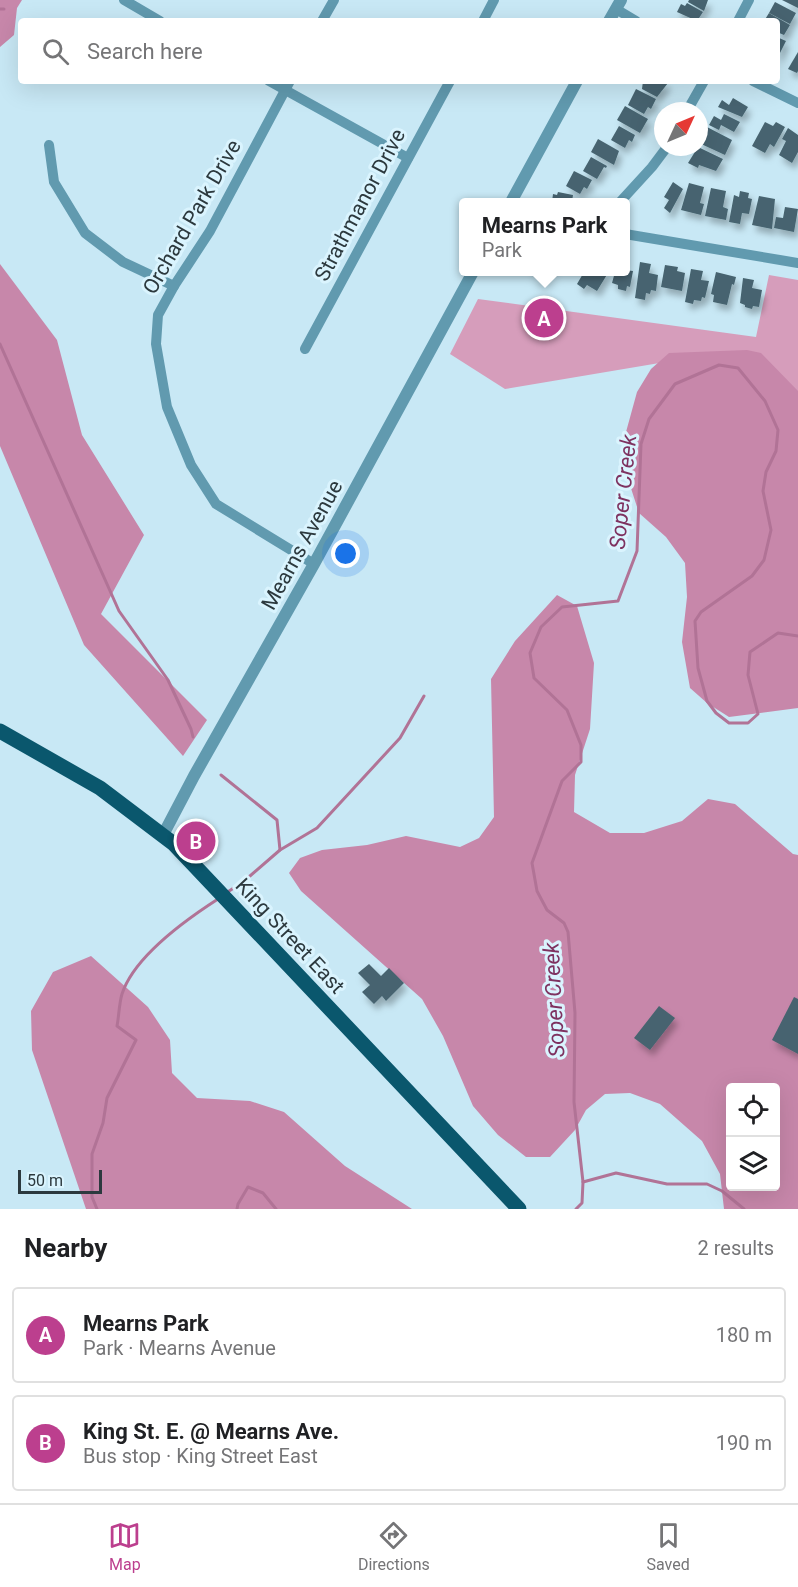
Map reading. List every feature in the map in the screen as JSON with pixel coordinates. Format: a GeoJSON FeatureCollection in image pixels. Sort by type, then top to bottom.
{"type":"FeatureCollection","features":[{"type":"Feature","properties":{"kind":"main road","name":"King Street East"},"geometry":{"type":"LineString","coordinates":[[0,731],[100,788],[163,835],[208,879],[519,1209]]}},
{"type":"Feature","properties":{"kind":"street"},"geometry":{"type":"LineString","coordinates":[[124,0],[155,18]]}},
{"type":"Feature","properties":{"kind":"street"},"geometry":{"type":"LineString","coordinates":[[324,18],[334,0]]}},
{"type":"Feature","properties":{"kind":"street"},"geometry":{"type":"LineString","coordinates":[[485,18],[494,0]]}},
{"type":"Feature","properties":{"kind":"street"},"geometry":{"type":"LineString","coordinates":[[740,18],[749,0]]}},
{"type":"Feature","properties":{"kind":"street"},"geometry":{"type":"LineString","coordinates":[[615,10],[630,18]]}},
{"type":"Feature","properties":{"kind":"street","name":"Strathmanor Drive"},"geometry":{"type":"LineString","coordinates":[[305,349],[448,84]]}},
{"type":"Feature","properties":{"kind":"street"},"geometry":{"type":"LineString","coordinates":[[513,198],[575,84]]}},
{"type":"Feature","properties":{"kind":"street"},"geometry":{"type":"LineString","coordinates":[[692,102],[702,84]]}},
{"type":"Feature","properties":{"kind":"street"},"geometry":{"type":"LineString","coordinates":[[759,84],[798,103]]}},
{"type":"Feature","properties":{"kind":"street"},"geometry":{"type":"LineString","coordinates":[[287,85],[408,158]]}},
{"type":"Feature","properties":{"kind":"street","name":"Orchard Park Drive"},"geometry":{"type":"LineString","coordinates":[[287,85],[210,231],[158,315],[156,344],[167,407],[191,465],[216,504],[314,564]]}},
{"type":"Feature","properties":{"kind":"street"},"geometry":{"type":"LineString","coordinates":[[49,145],[54,182],[85,233],[123,262],[174,286]]}},
{"type":"Feature","properties":{"kind":"street"},"geometry":{"type":"LineString","coordinates":[[624,198],[660,156]]}},
{"type":"Feature","properties":{"kind":"street"},"geometry":{"type":"LineString","coordinates":[[630,235],[798,263]]}},
{"type":"Feature","properties":{"kind":"street","name":"Mearns Avenue"},"geometry":{"type":"LineString","coordinates":[[163,835],[471,276]]}},
{"type":"Feature","properties":{"kind":"shaded area"},"geometry":{"type":"Polygon","coordinates":[[[0,0],[22,0],[17,8],[14,35],[0,47],[0,0]]]}},
{"type":"Feature","properties":{"kind":"shaded area"},"geometry":{"type":"Polygon","coordinates":[[[0,264],[57,340],[82,435],[144,535],[101,614],[207,720],[183,756],[84,645],[0,446],[0,264]]]}},
{"type":"Feature","properties":{"kind":"shaded area"},"geometry":{"type":"Polygon","coordinates":[[[769,275],[798,280],[798,397],[707,355],[505,389],[450,354],[478,299],[756,337],[769,275]]]}},
{"type":"Feature","properties":{"kind":"shaded area"},"geometry":{"type":"Polygon","coordinates":[[[747,350],[761,353],[798,391],[798,708],[729,717],[707,703],[690,688],[682,642],[687,597],[685,563],[666,537],[639,513],[628,479],[626,432],[637,392],[651,369],[669,353],[747,350]]]}},
{"type":"Feature","properties":{"kind":"shaded area"},"geometry":{"type":"Polygon","coordinates":[[[557,595],[577,606],[594,663],[590,729],[575,775],[574,812],[610,833],[644,833],[682,821],[708,799],[735,804],[793,854],[798,855],[798,1209],[724,1209],[720,1174],[702,1141],[660,1104],[630,1093],[605,1094],[586,1110],[575,1130],[550,1157],[526,1157],[498,1135],[473,1106],[443,1036],[422,999],[301,891],[289,873],[300,858],[322,850],[367,845],[406,836],[460,847],[479,838],[494,817],[491,679],[515,641],[557,595]]]}},
{"type":"Feature","properties":{"kind":"shaded area"},"geometry":{"type":"Polygon","coordinates":[[[91,956],[148,1007],[170,1040],[172,1073],[197,1098],[250,1101],[284,1112],[345,1166],[412,1209],[86,1209],[32,1050],[31,1011],[53,972],[91,956]]]}},
{"type":"Feature","properties":{"kind":"building"},"geometry":{"type":"Polygon","coordinates":[[[689,0],[708,0],[704,11],[688,2],[689,0]]]}},
{"type":"Feature","properties":{"kind":"building"},"geometry":{"type":"Polygon","coordinates":[[[782,0],[798,0],[798,8],[782,0]]]}},
{"type":"Feature","properties":{"kind":"building"},"geometry":{"type":"Polygon","coordinates":[[[775,2],[796,13],[790,24],[769,13],[775,2]]]}},
{"type":"Feature","properties":{"kind":"building"},"geometry":{"type":"Polygon","coordinates":[[[687,3],[703,12],[699,18],[690,18],[677,12],[681,4],[685,6],[687,3]]]}},
{"type":"Feature","properties":{"kind":"building"},"geometry":{"type":"Polygon","coordinates":[[[769,13],[778,18],[766,18],[769,13]]]}},
{"type":"Feature","properties":{"kind":"building"},"geometry":{"type":"Polygon","coordinates":[[[780,19],[790,25],[784,35],[780,33],[780,19]]]}},
{"type":"Feature","properties":{"kind":"building"},"geometry":{"type":"Polygon","coordinates":[[[780,38],[786,41],[780,53],[780,38]]]}},
{"type":"Feature","properties":{"kind":"building"},"geometry":{"type":"Polygon","coordinates":[[[798,52],[798,71],[797,73],[788,69],[798,52]]]}},
{"type":"Feature","properties":{"kind":"building"},"geometry":{"type":"Polygon","coordinates":[[[643,84],[667,84],[657,97],[642,89],[643,84]]]}},
{"type":"Feature","properties":{"kind":"building"},"geometry":{"type":"Polygon","coordinates":[[[636,89],[656,99],[651,109],[648,107],[644,114],[628,105],[636,89]]]}},
{"type":"Feature","properties":{"kind":"building"},"geometry":{"type":"Polygon","coordinates":[[[733,98],[748,107],[742,117],[718,107],[722,100],[729,105],[733,98]]]}},
{"type":"Feature","properties":{"kind":"building"},"geometry":{"type":"Polygon","coordinates":[[[625,106],[648,119],[640,133],[617,120],[625,106]]]}},
{"type":"Feature","properties":{"kind":"building"},"geometry":{"type":"Polygon","coordinates":[[[724,114],[740,122],[734,132],[721,125],[719,130],[709,125],[714,116],[721,120],[724,114]]]}},
{"type":"Feature","properties":{"kind":"building"},"geometry":{"type":"Polygon","coordinates":[[[765,122],[773,126],[776,122],[785,127],[774,147],[770,144],[765,153],[752,146],[765,122]]]}},
{"type":"Feature","properties":{"kind":"building"},"geometry":{"type":"Polygon","coordinates":[[[619,126],[635,135],[632,142],[629,140],[625,148],[611,140],[619,126]]]}},
{"type":"Feature","properties":{"kind":"building"},"geometry":{"type":"Polygon","coordinates":[[[708,128],[732,140],[725,155],[708,147],[708,128]]]}},
{"type":"Feature","properties":{"kind":"building"},"geometry":{"type":"Polygon","coordinates":[[[788,128],[798,135],[798,152],[792,163],[779,155],[786,141],[782,139],[788,128]]]}},
{"type":"Feature","properties":{"kind":"building"},"geometry":{"type":"Polygon","coordinates":[[[598,139],[619,151],[614,165],[591,152],[598,139]]]}},
{"type":"Feature","properties":{"kind":"building"},"geometry":{"type":"Polygon","coordinates":[[[708,152],[723,159],[716,171],[699,165],[698,168],[688,163],[692,156],[708,156],[708,152]]]}},
{"type":"Feature","properties":{"kind":"building"},"geometry":{"type":"Polygon","coordinates":[[[591,157],[607,166],[597,179],[583,171],[591,157]]]}},
{"type":"Feature","properties":{"kind":"building"},"geometry":{"type":"Polygon","coordinates":[[[574,171],[592,180],[587,189],[584,187],[580,194],[566,186],[574,171]]]}},
{"type":"Feature","properties":{"kind":"building"},"geometry":{"type":"Polygon","coordinates":[[[673,182],[683,189],[670,213],[664,208],[669,200],[664,197],[673,182]]]}},
{"type":"Feature","properties":{"kind":"building"},"geometry":{"type":"Polygon","coordinates":[[[689,183],[704,187],[700,203],[704,204],[701,215],[681,210],[689,183]]]}},
{"type":"Feature","properties":{"kind":"building"},"geometry":{"type":"Polygon","coordinates":[[[711,188],[726,191],[723,207],[728,209],[726,220],[705,216],[711,188]]]}},
{"type":"Feature","properties":{"kind":"building"},"geometry":{"type":"Polygon","coordinates":[[[740,191],[749,193],[748,198],[752,199],[749,214],[742,213],[740,224],[729,222],[734,195],[739,197],[740,191]]]}},
{"type":"Feature","properties":{"kind":"building"},"geometry":{"type":"Polygon","coordinates":[[[558,192],[573,195],[573,198],[552,198],[553,194],[557,195],[558,192]]]}},
{"type":"Feature","properties":{"kind":"building"},"geometry":{"type":"Polygon","coordinates":[[[759,196],[775,199],[772,229],[752,225],[759,196]]]}},
{"type":"Feature","properties":{"kind":"building"},"geometry":{"type":"Polygon","coordinates":[[[785,207],[798,209],[794,232],[774,228],[776,217],[783,218],[785,207]]]}},
{"type":"Feature","properties":{"kind":"building"},"geometry":{"type":"Polygon","coordinates":[[[640,262],[651,264],[649,273],[658,275],[656,291],[651,290],[650,294],[646,293],[645,300],[635,298],[640,262]]]}},
{"type":"Feature","properties":{"kind":"building"},"geometry":{"type":"Polygon","coordinates":[[[665,265],[678,267],[677,271],[685,273],[682,291],[661,287],[665,265]]]}},
{"type":"Feature","properties":{"kind":"building"},"geometry":{"type":"Polygon","coordinates":[[[691,269],[703,271],[701,280],[709,281],[705,298],[702,297],[701,301],[694,300],[693,304],[685,302],[691,269]]]}},
{"type":"Feature","properties":{"kind":"building"},"geometry":{"type":"Polygon","coordinates":[[[630,271],[633,271],[630,287],[627,286],[626,291],[618,289],[618,285],[612,283],[614,276],[630,276],[630,271]]]}},
{"type":"Feature","properties":{"kind":"building"},"geometry":{"type":"Polygon","coordinates":[[[716,272],[736,277],[727,305],[713,302],[714,295],[711,294],[716,272]]]}},
{"type":"Feature","properties":{"kind":"building"},"geometry":{"type":"Polygon","coordinates":[[[582,276],[606,276],[597,291],[587,285],[584,289],[577,284],[582,276]]]}},
{"type":"Feature","properties":{"kind":"building"},"geometry":{"type":"Polygon","coordinates":[[[743,278],[754,280],[752,288],[762,290],[759,307],[753,306],[752,309],[740,303],[743,278]]]}},
{"type":"Feature","properties":{"kind":"building"},"geometry":{"type":"Polygon","coordinates":[[[369,964],[381,976],[389,968],[404,983],[386,1001],[382,996],[374,1004],[362,992],[370,985],[358,973],[369,964]]]}},
{"type":"Feature","properties":{"kind":"building"},"geometry":{"type":"Polygon","coordinates":[[[794,997],[798,999],[798,1054],[772,1040],[794,997]]]}},
{"type":"Feature","properties":{"kind":"building"},"geometry":{"type":"Polygon","coordinates":[[[659,1006],[675,1018],[650,1050],[634,1038],[659,1006]]]}},
{"type":"Feature","properties":{"kind":"waterway"},"geometry":{"type":"LineString","coordinates":[[0,344],[119,611],[168,680],[193,737]]}},
{"type":"Feature","properties":{"kind":"waterway","name":"Soper Creek"},"geometry":{"type":"LineString","coordinates":[[576,1209],[582,1203],[583,1182],[574,1102],[575,1013],[568,932],[564,923],[547,910],[537,891],[532,863],[562,781],[581,762],[581,745],[567,710],[534,678],[530,653],[541,627],[562,607],[618,601],[637,551],[641,444],[649,419],[675,384],[719,365],[738,368],[765,401],[778,430],[776,451],[766,472],[763,491],[771,530],[764,560],[752,576],[701,612],[695,621],[698,668],[707,701],[716,713],[729,723],[748,723],[758,714],[748,675],[750,652],[778,633],[798,636]]}},
{"type":"Feature","properties":{"kind":"waterway"},"geometry":{"type":"LineString","coordinates":[[226,893],[243,882],[280,850],[317,828],[400,738],[424,696]]}},
{"type":"Feature","properties":{"kind":"waterway"},"geometry":{"type":"LineString","coordinates":[[221,775],[277,820],[280,850]]}},
{"type":"Feature","properties":{"kind":"waterway"},"geometry":{"type":"LineString","coordinates":[[97,1209],[92,1197],[92,1154],[103,1123],[107,1098],[136,1040],[117,1026],[122,994],[128,980],[149,953],[177,928],[218,899]]}},
{"type":"Feature","properties":{"kind":"waterway"},"geometry":{"type":"LineString","coordinates":[[583,1182],[616,1173],[667,1184],[707,1184],[722,1191],[744,1209]]}},
{"type":"Feature","properties":{"kind":"waterway"},"geometry":{"type":"LineString","coordinates":[[237,1209],[248,1187],[263,1193],[276,1209]]}},
{"type":"Feature","properties":{"kind":"place","name":"Mearns Park"},"geometry":{"type":"Point","coordinates":[544,318]}},
{"type":"Feature","properties":{"kind":"place","name":"King St. E. @ Mearns Ave."},"geometry":{"type":"Point","coordinates":[196,841]}}]}
